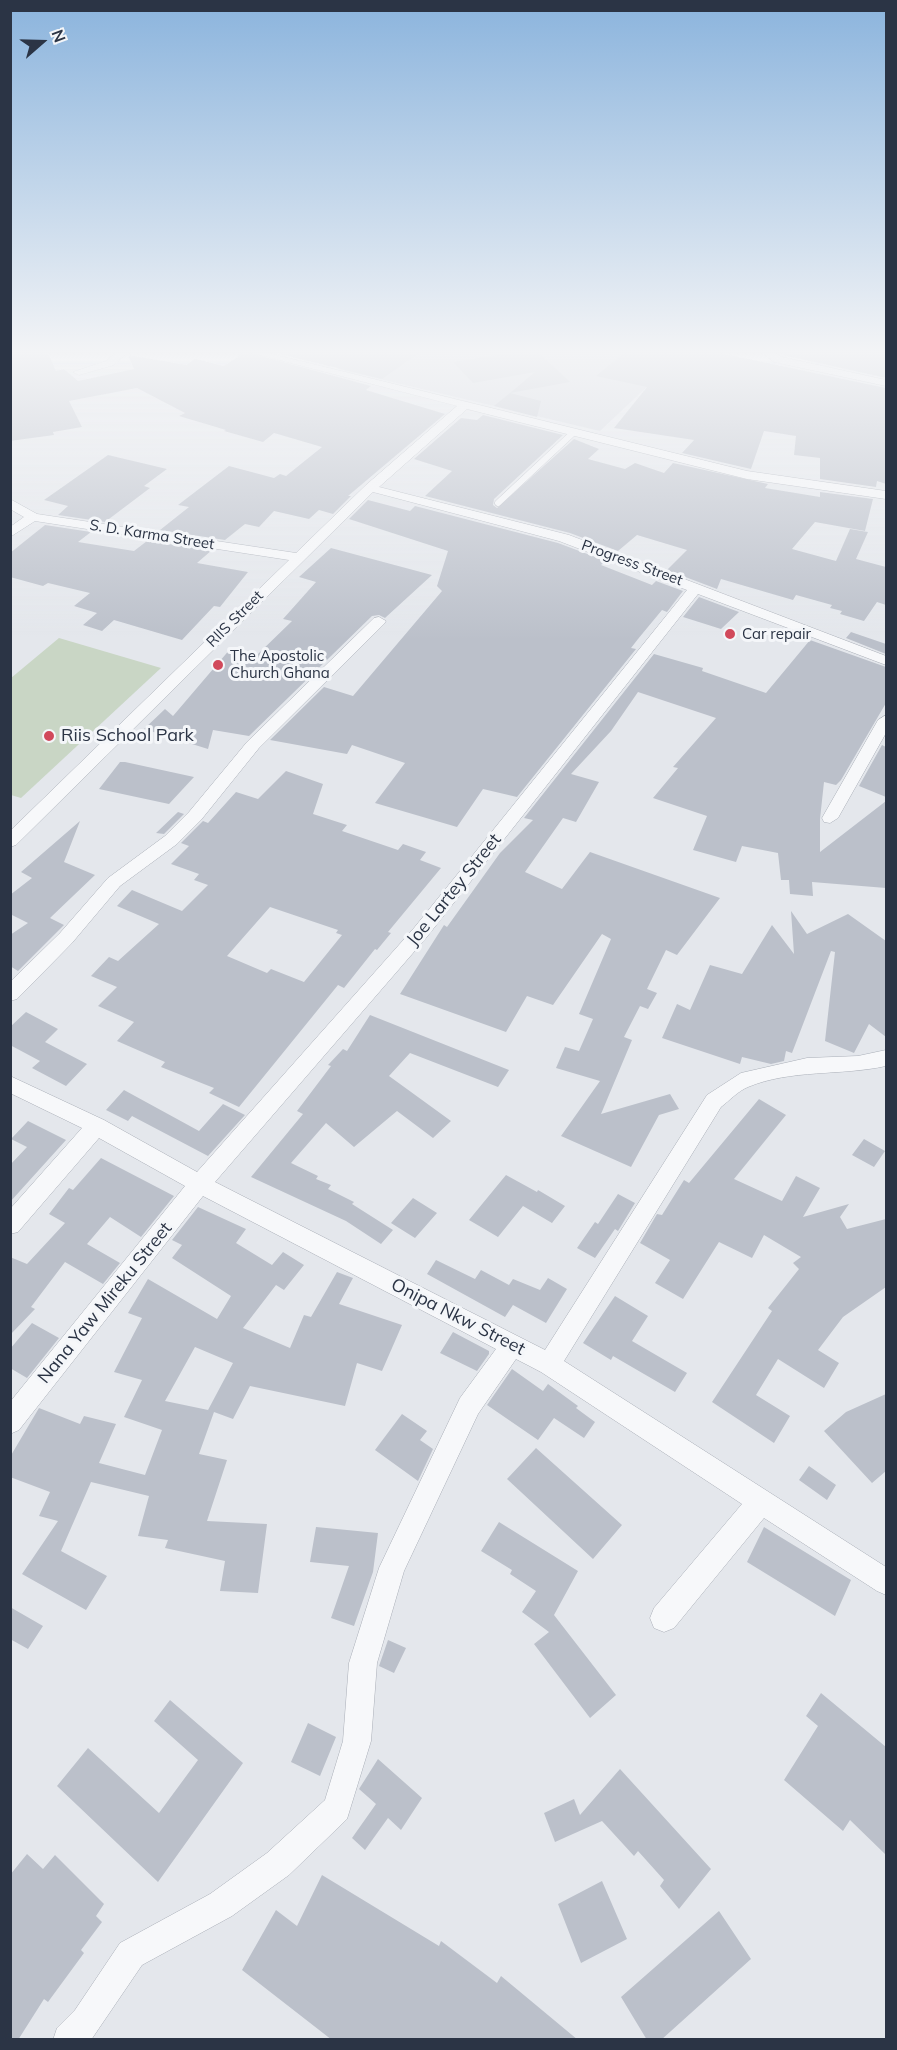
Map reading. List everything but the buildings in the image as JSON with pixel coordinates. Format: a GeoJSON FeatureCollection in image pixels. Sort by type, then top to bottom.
{"type":"FeatureCollection","features":[{"type":"Feature","properties":{"kind":"street","name":"RIIS Street"},"geometry":{"type":"LineString","coordinates":[[10,841],[298,557],[370,488],[415,449]]}},
{"type":"Feature","properties":{"kind":"street"},"geometry":{"type":"LineString","coordinates":[[641,449],[747,475],[821,488],[886,495]]}},
{"type":"Feature","properties":{"kind":"street","name":"Progress Street"},"geometry":{"type":"LineString","coordinates":[[370,488],[564,538],[886,661]]}},
{"type":"Feature","properties":{"kind":"street","name":"S. D. Karma Street"},"geometry":{"type":"LineString","coordinates":[[10,503],[33,517],[298,557]]}},
{"type":"Feature","properties":{"kind":"street"},"geometry":{"type":"LineString","coordinates":[[10,533],[33,517]]}},
{"type":"Feature","properties":{"kind":"street","name":"Joe Lartey Street"},"geometry":{"type":"LineString","coordinates":[[200,1184],[420,933],[696,587]]}},
{"type":"Feature","properties":{"kind":"street"},"geometry":{"type":"LineString","coordinates":[[10,994],[66,938],[114,882],[171,840],[195,816],[253,745],[379,621]]}},
{"type":"Feature","properties":{"kind":"street"},"geometry":{"type":"LineString","coordinates":[[830,818],[886,720]]}},
{"type":"Feature","properties":{"kind":"street"},"geometry":{"type":"LineString","coordinates":[[549,1364],[714,1101],[741,1081],[807,1066],[858,1064],[886,1058]]}},
{"type":"Feature","properties":{"kind":"street","name":"Onipa Nkw Street"},"geometry":{"type":"LineString","coordinates":[[10,1084],[97,1126],[200,1184],[549,1364],[886,1582]]}},
{"type":"Feature","properties":{"kind":"street"},"geometry":{"type":"LineString","coordinates":[[10,1225],[97,1126]]}},
{"type":"Feature","properties":{"kind":"street","name":"Nana Yaw Mireku Street"},"geometry":{"type":"LineString","coordinates":[[10,1422],[200,1184]]}},
{"type":"Feature","properties":{"kind":"street"},"geometry":{"type":"LineString","coordinates":[[69,2040],[86,2021],[131,1954],[221,1905],[278,1864],[337,1809],[357,1742],[363,1663],[392,1568],[469,1406],[513,1344]]}},
{"type":"Feature","properties":{"kind":"street"},"geometry":{"type":"LineString","coordinates":[[664,1618],[762,1500]]}},
{"type":"Feature","properties":{"kind":"lane"},"geometry":{"type":"LineString","coordinates":[[498,503],[556,449]]}},
{"type":"Feature","properties":{"kind":"green space","name":"Riis School Park"},"geometry":{"type":"Polygon","coordinates":[[[59,638],[161,668],[21,798],[11,795],[11,678],[59,638]]]}},
{"type":"Feature","properties":{"kind":"place","name":"Car repair"},"geometry":{"type":"Point","coordinates":[730,634]}},
{"type":"Feature","properties":{"kind":"place","name":"The Apostolic Church Ghana"},"geometry":{"type":"Point","coordinates":[218,665]}},
{"type":"Feature","properties":{"kind":"place","name":"Riis School Park"},"geometry":{"type":"Point","coordinates":[49,736]}}]}
